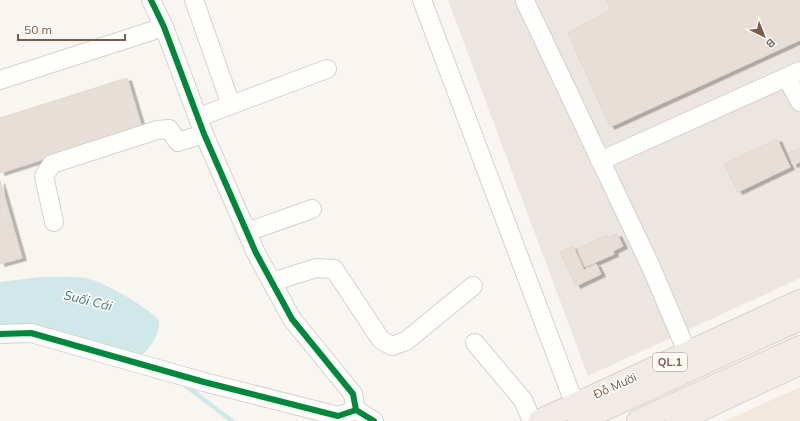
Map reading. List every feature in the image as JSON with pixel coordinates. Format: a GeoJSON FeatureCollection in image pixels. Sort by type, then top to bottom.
{"type":"FeatureCollection","features":[{"type":"Feature","properties":{"kind":"highway","name":"Đỗ Mười"},"geometry":{"type":"LineString","coordinates":[[691,361],[800,301]]}},
{"type":"Feature","properties":{"kind":"highway","name":"Đỗ Mười"},"geometry":{"type":"LineString","coordinates":[[539,421],[577,413],[691,361],[800,319]]}},
{"type":"Feature","properties":{"kind":"highway"},"geometry":{"type":"LineString","coordinates":[[638,421],[800,347]]}},
{"type":"Feature","properties":{"kind":"highway"},"geometry":{"type":"LineString","coordinates":[[677,421],[800,364]]}},
{"type":"Feature","properties":{"kind":"street"},"geometry":{"type":"LineString","coordinates":[[151,0],[164,27],[199,117],[204,134],[256,253],[292,319],[353,394],[356,410],[374,421]]}},
{"type":"Feature","properties":{"kind":"street"},"geometry":{"type":"LineString","coordinates":[[194,0],[231,105]]}},
{"type":"Feature","properties":{"kind":"street"},"geometry":{"type":"LineString","coordinates":[[422,0],[577,413]]}},
{"type":"Feature","properties":{"kind":"street"},"geometry":{"type":"LineString","coordinates":[[526,0],[524,1],[651,267],[691,361]]}},
{"type":"Feature","properties":{"kind":"street"},"geometry":{"type":"LineString","coordinates":[[0,80],[164,27]]}},
{"type":"Feature","properties":{"kind":"street"},"geometry":{"type":"LineString","coordinates":[[199,117],[327,69]]}},
{"type":"Feature","properties":{"kind":"street"},"geometry":{"type":"LineString","coordinates":[[600,161],[793,74],[800,102]]}},
{"type":"Feature","properties":{"kind":"street"},"geometry":{"type":"LineString","coordinates":[[54,222],[44,176],[52,164],[157,130],[169,129],[178,142],[204,134]]}},
{"type":"Feature","properties":{"kind":"street"},"geometry":{"type":"LineString","coordinates":[[247,232],[312,209]]}},
{"type":"Feature","properties":{"kind":"street"},"geometry":{"type":"LineString","coordinates":[[272,282],[316,268],[334,269],[381,340],[392,346],[406,341],[473,286]]}},
{"type":"Feature","properties":{"kind":"street"},"geometry":{"type":"LineString","coordinates":[[0,334],[31,333],[204,382],[338,416],[356,410]]}},
{"type":"Feature","properties":{"kind":"street"},"geometry":{"type":"LineString","coordinates":[[475,344],[523,400],[532,421]]}},
{"type":"Feature","properties":{"kind":"shaded area"},"geometry":{"type":"Polygon","coordinates":[[[448,0],[800,0],[800,278],[588,376],[448,0]]]}},
{"type":"Feature","properties":{"kind":"shaded area"},"geometry":{"type":"Polygon","coordinates":[[[800,387],[800,421],[725,421],[800,387]]]}},
{"type":"Feature","properties":{"kind":"water"},"geometry":{"type":"Polygon","coordinates":[[[41,277],[85,278],[101,283],[125,295],[146,309],[159,321],[156,337],[146,351],[139,357],[53,329],[23,326],[0,328],[0,282],[41,277]]]}},
{"type":"Feature","properties":{"kind":"building"},"geometry":{"type":"Polygon","coordinates":[[[606,0],[800,0],[800,40],[610,127],[568,33],[610,10],[606,0]]]}},
{"type":"Feature","properties":{"kind":"building"},"geometry":{"type":"Polygon","coordinates":[[[127,78],[142,128],[0,173],[0,118],[127,78]]]}},
{"type":"Feature","properties":{"kind":"building"},"geometry":{"type":"Polygon","coordinates":[[[777,139],[790,167],[738,192],[724,164],[777,139]]]}},
{"type":"Feature","properties":{"kind":"building"},"geometry":{"type":"Polygon","coordinates":[[[800,148],[800,162],[793,165],[788,153],[800,148]]]}},
{"type":"Feature","properties":{"kind":"building"},"geometry":{"type":"Polygon","coordinates":[[[0,181],[22,258],[0,264],[0,181]]]}},
{"type":"Feature","properties":{"kind":"building"},"geometry":{"type":"Polygon","coordinates":[[[617,234],[623,246],[613,251],[614,254],[585,267],[577,249],[607,235],[608,238],[617,234]]]}},
{"type":"Feature","properties":{"kind":"building"},"geometry":{"type":"Polygon","coordinates":[[[573,246],[584,270],[596,264],[601,274],[576,286],[560,252],[573,246]]]}},
{"type":"Feature","properties":{"kind":"waterway","name":"Suối Cái"},"geometry":{"type":"LineString","coordinates":[[186,386],[232,421]]}},
{"type":"Feature","properties":{"kind":"cycle path"},"geometry":{"type":"LineString","coordinates":[[151,0],[164,27],[204,134],[256,253],[292,319],[353,394],[356,410]]}},
{"type":"Feature","properties":{"kind":"cycle path"},"geometry":{"type":"LineString","coordinates":[[0,334],[31,333],[204,382],[338,416],[356,410],[374,421]]}}]}
